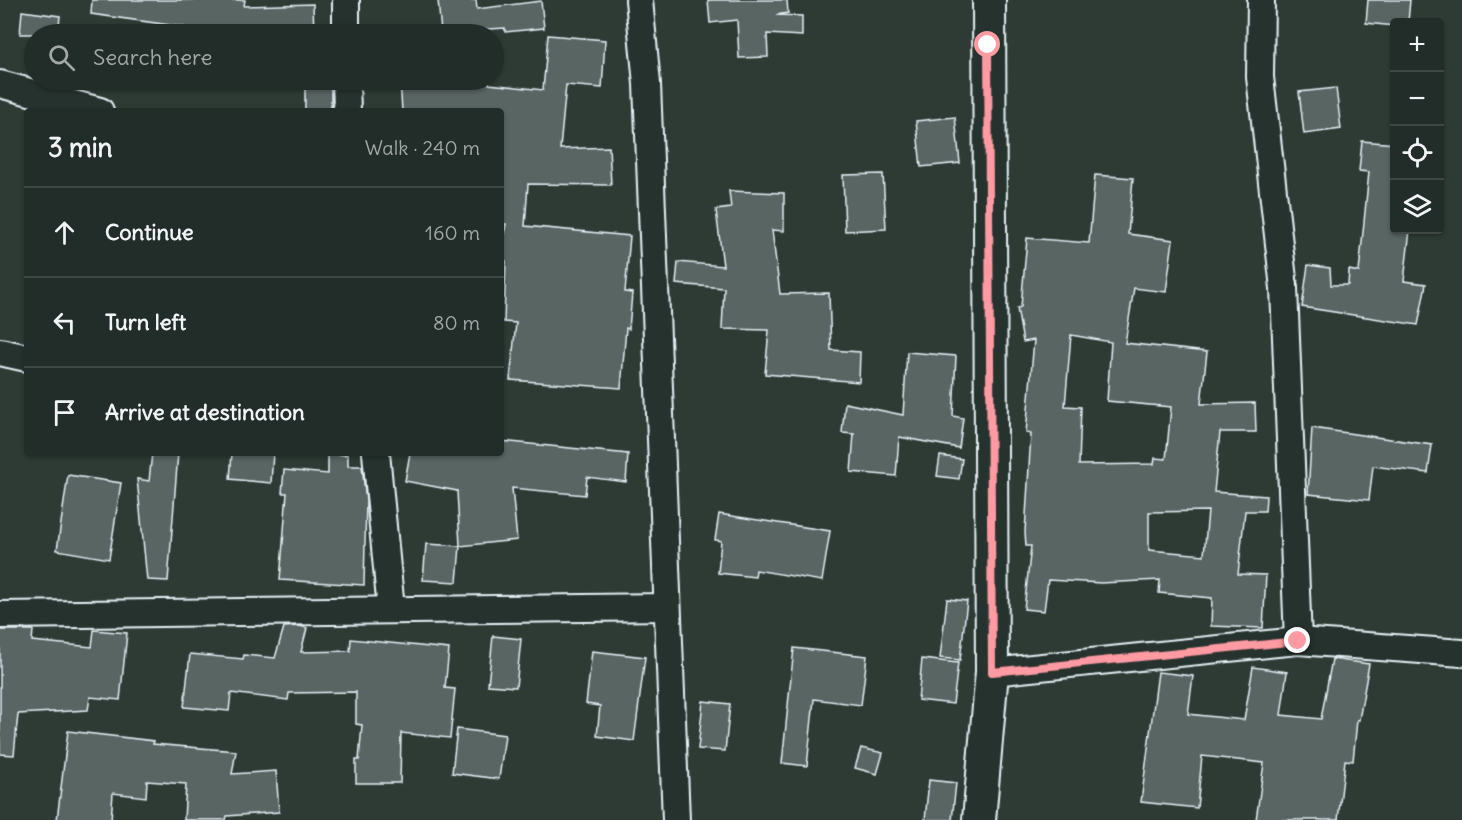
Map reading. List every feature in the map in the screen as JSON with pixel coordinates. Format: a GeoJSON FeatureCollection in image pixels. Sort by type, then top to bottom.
{"type":"FeatureCollection","features":[{"type":"Feature","properties":{"kind":"street"},"geometry":{"type":"LineString","coordinates":[[346,0],[346,24]]}},
{"type":"Feature","properties":{"kind":"street"},"geometry":{"type":"LineString","coordinates":[[639,0],[647,84],[676,820]]}},
{"type":"Feature","properties":{"kind":"street"},"geometry":{"type":"LineString","coordinates":[[979,820],[992,672],[989,0]]}},
{"type":"Feature","properties":{"kind":"street"},"geometry":{"type":"LineString","coordinates":[[1261,0],[1260,77],[1284,288],[1298,641]]}},
{"type":"Feature","properties":{"kind":"street"},"geometry":{"type":"LineString","coordinates":[[0,84],[89,108]]}},
{"type":"Feature","properties":{"kind":"street"},"geometry":{"type":"LineString","coordinates":[[346,90],[346,108]]}},
{"type":"Feature","properties":{"kind":"street"},"geometry":{"type":"LineString","coordinates":[[0,352],[24,357]]}},
{"type":"Feature","properties":{"kind":"street"},"geometry":{"type":"LineString","coordinates":[[376,456],[391,610]]}},
{"type":"Feature","properties":{"kind":"street"},"geometry":{"type":"LineString","coordinates":[[0,615],[667,607]]}},
{"type":"Feature","properties":{"kind":"street"},"geometry":{"type":"LineString","coordinates":[[992,672],[1298,641],[1462,653]]}},
{"type":"Feature","properties":{"kind":"building"},"geometry":{"type":"Polygon","coordinates":[[[92,0],[245,0],[244,6],[313,4],[314,24],[163,24],[91,14],[92,0]]]}},
{"type":"Feature","properties":{"kind":"building"},"geometry":{"type":"Polygon","coordinates":[[[438,0],[476,0],[477,9],[541,1],[544,28],[505,32],[504,24],[440,24],[438,0]]]}},
{"type":"Feature","properties":{"kind":"building"},"geometry":{"type":"Polygon","coordinates":[[[708,0],[787,0],[788,13],[776,15],[802,16],[802,36],[767,34],[768,57],[739,58],[737,20],[710,23],[708,0]]]}},
{"type":"Feature","properties":{"kind":"building"},"geometry":{"type":"Polygon","coordinates":[[[1368,0],[1410,0],[1408,18],[1390,18],[1390,25],[1366,23],[1368,0]]]}},
{"type":"Feature","properties":{"kind":"building"},"geometry":{"type":"Polygon","coordinates":[[[22,11],[60,16],[59,24],[24,24],[24,34],[20,34],[22,11]]]}},
{"type":"Feature","properties":{"kind":"building"},"geometry":{"type":"Polygon","coordinates":[[[548,35],[605,40],[602,88],[566,85],[560,149],[609,147],[611,185],[528,184],[525,226],[630,236],[625,292],[632,293],[629,329],[626,328],[621,388],[510,380],[516,323],[504,322],[506,224],[504,224],[504,108],[402,108],[401,90],[504,90],[504,86],[543,90],[548,35]]]}},
{"type":"Feature","properties":{"kind":"building"},"geometry":{"type":"Polygon","coordinates":[[[1336,88],[1341,129],[1304,134],[1299,92],[1336,88]]]}},
{"type":"Feature","properties":{"kind":"building"},"geometry":{"type":"Polygon","coordinates":[[[305,90],[331,90],[331,108],[305,108],[305,90]]]}},
{"type":"Feature","properties":{"kind":"building"},"geometry":{"type":"Polygon","coordinates":[[[955,117],[960,163],[921,167],[916,121],[955,117]]]}},
{"type":"Feature","properties":{"kind":"building"},"geometry":{"type":"Polygon","coordinates":[[[1362,141],[1390,144],[1390,234],[1410,234],[1404,281],[1426,284],[1418,325],[1302,307],[1308,265],[1330,268],[1331,285],[1348,285],[1349,270],[1359,272],[1369,172],[1359,171],[1362,141]]]}},
{"type":"Feature","properties":{"kind":"building"},"geometry":{"type":"Polygon","coordinates":[[[883,174],[886,229],[845,231],[843,175],[883,174]]]}},
{"type":"Feature","properties":{"kind":"building"},"geometry":{"type":"Polygon","coordinates":[[[1095,175],[1133,178],[1128,234],[1173,240],[1166,292],[1134,288],[1125,343],[1207,352],[1201,404],[1255,403],[1256,432],[1220,432],[1214,492],[1266,496],[1265,511],[1245,511],[1238,574],[1266,575],[1263,628],[1211,626],[1212,598],[1159,593],[1160,580],[1101,583],[1048,580],[1044,611],[1024,609],[1031,546],[1026,546],[1025,532],[1031,434],[1026,433],[1034,340],[1023,342],[1017,308],[1021,307],[1027,238],[1089,243],[1095,175]],[[1071,335],[1065,406],[1081,407],[1079,465],[1154,464],[1155,458],[1166,459],[1171,407],[1107,401],[1111,342],[1071,335]],[[1208,511],[1149,512],[1149,550],[1204,555],[1208,511]]]}},
{"type":"Feature","properties":{"kind":"building"},"geometry":{"type":"Polygon","coordinates":[[[729,191],[784,193],[784,231],[772,230],[780,294],[829,293],[831,350],[860,352],[859,382],[765,374],[769,330],[722,329],[724,288],[676,284],[678,262],[723,266],[716,210],[731,208],[729,191]]]}},
{"type":"Feature","properties":{"kind":"building"},"geometry":{"type":"Polygon","coordinates":[[[907,352],[956,356],[953,416],[963,418],[959,448],[899,437],[896,476],[851,472],[854,434],[842,433],[845,403],[903,415],[907,352]]]}},
{"type":"Feature","properties":{"kind":"building"},"geometry":{"type":"Polygon","coordinates":[[[1312,428],[1432,445],[1428,473],[1373,466],[1369,500],[1308,494],[1312,428]]]}},
{"type":"Feature","properties":{"kind":"building"},"geometry":{"type":"Polygon","coordinates":[[[504,441],[628,454],[626,482],[587,477],[585,495],[512,488],[517,540],[460,546],[457,491],[405,481],[409,456],[504,456],[504,441]]]}},
{"type":"Feature","properties":{"kind":"building"},"geometry":{"type":"Polygon","coordinates":[[[152,456],[178,456],[168,581],[147,580],[137,479],[149,481],[152,456]]]}},
{"type":"Feature","properties":{"kind":"building"},"geometry":{"type":"Polygon","coordinates":[[[232,456],[273,456],[271,483],[230,479],[232,456]]]}},
{"type":"Feature","properties":{"kind":"building"},"geometry":{"type":"Polygon","coordinates":[[[328,456],[348,456],[348,466],[362,466],[366,501],[364,585],[280,580],[287,493],[282,493],[284,470],[328,474],[328,456]]]}},
{"type":"Feature","properties":{"kind":"building"},"geometry":{"type":"Polygon","coordinates":[[[940,456],[962,459],[959,479],[937,476],[940,456]]]}},
{"type":"Feature","properties":{"kind":"building"},"geometry":{"type":"Polygon","coordinates":[[[68,475],[121,483],[109,559],[57,550],[68,475]]]}},
{"type":"Feature","properties":{"kind":"building"},"geometry":{"type":"Polygon","coordinates":[[[719,514],[830,531],[822,581],[756,570],[755,577],[718,573],[721,541],[715,540],[719,514]]]}},
{"type":"Feature","properties":{"kind":"building"},"geometry":{"type":"Polygon","coordinates":[[[426,544],[460,546],[457,582],[423,580],[426,544]]]}},
{"type":"Feature","properties":{"kind":"building"},"geometry":{"type":"Polygon","coordinates":[[[947,599],[967,601],[960,660],[940,658],[947,599]]]}},
{"type":"Feature","properties":{"kind":"building"},"geometry":{"type":"Polygon","coordinates":[[[284,627],[307,628],[301,652],[350,651],[351,639],[449,649],[445,688],[455,689],[450,738],[401,733],[400,783],[356,783],[356,760],[359,760],[362,725],[356,724],[356,692],[289,693],[288,700],[231,693],[229,711],[184,707],[190,654],[243,659],[244,655],[275,658],[284,627]]]}},
{"type":"Feature","properties":{"kind":"building"},"geometry":{"type":"Polygon","coordinates":[[[0,630],[33,630],[32,641],[92,647],[94,630],[127,633],[120,700],[90,697],[88,710],[18,714],[14,755],[0,754],[0,630]]]}},
{"type":"Feature","properties":{"kind":"building"},"geometry":{"type":"Polygon","coordinates":[[[493,636],[521,639],[516,687],[488,685],[493,636]]]}},
{"type":"Feature","properties":{"kind":"building"},"geometry":{"type":"Polygon","coordinates":[[[794,648],[867,656],[861,705],[814,699],[807,766],[782,763],[794,648]]]}},
{"type":"Feature","properties":{"kind":"building"},"geometry":{"type":"Polygon","coordinates":[[[592,651],[645,657],[634,741],[597,736],[600,706],[586,704],[592,651]]]}},
{"type":"Feature","properties":{"kind":"building"},"geometry":{"type":"Polygon","coordinates":[[[922,659],[958,663],[953,704],[918,700],[922,659]]]}},
{"type":"Feature","properties":{"kind":"building"},"geometry":{"type":"Polygon","coordinates":[[[1332,659],[1369,664],[1359,720],[1357,720],[1353,761],[1345,760],[1338,820],[1256,820],[1264,763],[1202,756],[1197,808],[1141,802],[1158,672],[1193,676],[1188,714],[1244,720],[1253,667],[1287,672],[1281,715],[1321,719],[1332,659]]]}},
{"type":"Feature","properties":{"kind":"building"},"geometry":{"type":"Polygon","coordinates":[[[703,701],[730,704],[725,751],[698,749],[703,701]]]}},
{"type":"Feature","properties":{"kind":"building"},"geometry":{"type":"Polygon","coordinates":[[[457,729],[505,735],[499,779],[452,773],[457,729]]]}},
{"type":"Feature","properties":{"kind":"building"},"geometry":{"type":"Polygon","coordinates":[[[68,731],[154,741],[153,744],[236,751],[232,774],[276,771],[279,812],[227,816],[226,820],[184,820],[186,784],[147,781],[146,797],[113,793],[111,820],[57,820],[68,731]]]}},
{"type":"Feature","properties":{"kind":"building"},"geometry":{"type":"Polygon","coordinates":[[[861,748],[883,753],[877,774],[855,768],[861,748]]]}},
{"type":"Feature","properties":{"kind":"building"},"geometry":{"type":"Polygon","coordinates":[[[929,780],[956,783],[952,820],[925,820],[929,780]]]}},
{"type":"Feature","properties":{"kind":"route"},"geometry":{"type":"LineString","coordinates":[[988,45],[992,672],[1298,641]]}}]}
